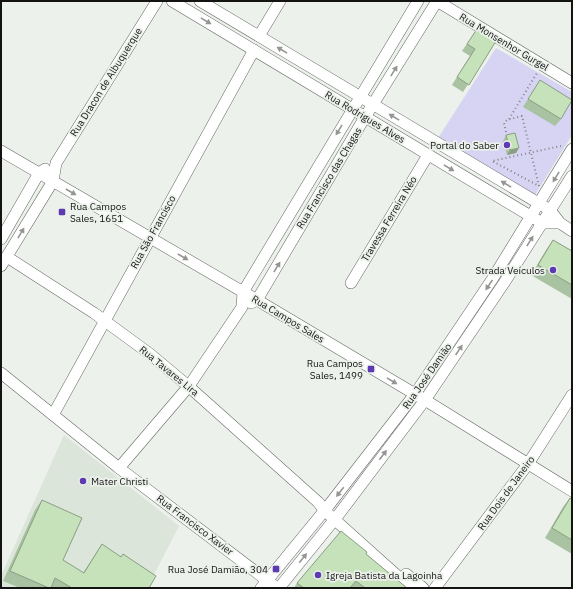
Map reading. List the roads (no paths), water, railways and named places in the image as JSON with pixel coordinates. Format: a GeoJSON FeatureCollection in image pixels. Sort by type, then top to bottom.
{"type":"FeatureCollection","features":[{"type":"Feature","properties":{"kind":"street","name":"Rua Dracon de Albuquerque"},"geometry":{"type":"LineString","coordinates":[[1,266],[52,181],[56,163],[157,1]]}},
{"type":"Feature","properties":{"kind":"street","name":"Rua Rodrigues Alves"},"geometry":{"type":"LineString","coordinates":[[172,1],[542,223]]}},
{"type":"Feature","properties":{"kind":"street","name":"Rua Rodrigues Alves"},"geometry":{"type":"LineString","coordinates":[[200,1],[550,210],[560,223],[572,231]]}},
{"type":"Feature","properties":{"kind":"street"},"geometry":{"type":"LineString","coordinates":[[259,36],[280,1]]}},
{"type":"Feature","properties":{"kind":"street","name":"Rua Francisco das Chagas"},"geometry":{"type":"LineString","coordinates":[[242,307],[243,292],[418,1]]}},
{"type":"Feature","properties":{"kind":"street","name":"Rua Francisco das Chagas"},"geometry":{"type":"LineString","coordinates":[[257,300],[365,117],[437,1]]}},
{"type":"Feature","properties":{"kind":"street","name":"Rua Monsenhor Gurgel"},"geometry":{"type":"LineString","coordinates":[[437,1],[572,83]]}},
{"type":"Feature","properties":{"kind":"street","name":"Rua São Francisco"},"geometry":{"type":"LineString","coordinates":[[53,415],[254,50]]}},
{"type":"Feature","properties":{"kind":"street","name":"Rua José Damião"},"geometry":{"type":"LineString","coordinates":[[264,584],[324,506],[415,394],[493,278],[539,204],[568,147]]}},
{"type":"Feature","properties":{"kind":"street","name":"Rua Campos Sales"},"geometry":{"type":"LineString","coordinates":[[1,151],[415,394],[572,491]]}},
{"type":"Feature","properties":{"kind":"street","name":"Travessa Ferreira Néo"},"geometry":{"type":"LineString","coordinates":[[351,283],[428,155]]}},
{"type":"Feature","properties":{"kind":"street","name":"Rua Dracon de Albuquerque"},"geometry":{"type":"LineString","coordinates":[[1,239],[39,173],[56,163]]}},
{"type":"Feature","properties":{"kind":"street","name":"Rua José Damião"},"geometry":{"type":"LineString","coordinates":[[278,588],[337,517],[425,400],[504,283],[572,176]]}},
{"type":"Feature","properties":{"kind":"street"},"geometry":{"type":"LineString","coordinates":[[542,223],[560,223]]}},
{"type":"Feature","properties":{"kind":"street","name":"Rua Tavares Lira"},"geometry":{"type":"LineString","coordinates":[[7,257],[104,321],[150,354],[189,386],[337,517]]}},
{"type":"Feature","properties":{"kind":"street"},"geometry":{"type":"LineString","coordinates":[[119,468],[189,386],[242,307],[257,300]]}},
{"type":"Feature","properties":{"kind":"street","name":"Rua Francisco Xavier"},"geometry":{"type":"LineString","coordinates":[[1,373],[264,584],[278,588]]}},
{"type":"Feature","properties":{"kind":"street","name":"Rua Dois de Janeiro"},"geometry":{"type":"LineString","coordinates":[[435,588],[528,464],[572,395]]}},
{"type":"Feature","properties":{"kind":"street"},"geometry":{"type":"LineString","coordinates":[[337,517],[411,588]]}},
{"type":"Feature","properties":{"kind":"street"},"geometry":{"type":"LineString","coordinates":[[337,517],[423,588]]}},
{"type":"Feature","properties":{"kind":"place","name":"Portal do Saber"},"geometry":{"type":"Point","coordinates":[507,145]}},
{"type":"Feature","properties":{"kind":"place","name":"Rua Campos Sales, 1651"},"geometry":{"type":"Point","coordinates":[62,212]}},
{"type":"Feature","properties":{"kind":"place","name":"Strada Veículos"},"geometry":{"type":"Point","coordinates":[553,270]}},
{"type":"Feature","properties":{"kind":"place","name":"Rua Campos Sales, 1499"},"geometry":{"type":"Point","coordinates":[371,369]}},
{"type":"Feature","properties":{"kind":"place","name":"Mater Christi"},"geometry":{"type":"Point","coordinates":[83,481]}},
{"type":"Feature","properties":{"kind":"place","name":"Rua José Damião, 304"},"geometry":{"type":"Point","coordinates":[276,569]}},
{"type":"Feature","properties":{"kind":"place","name":"Igreja Batista da Lagoinha"},"geometry":{"type":"Point","coordinates":[318,575]}}]}
